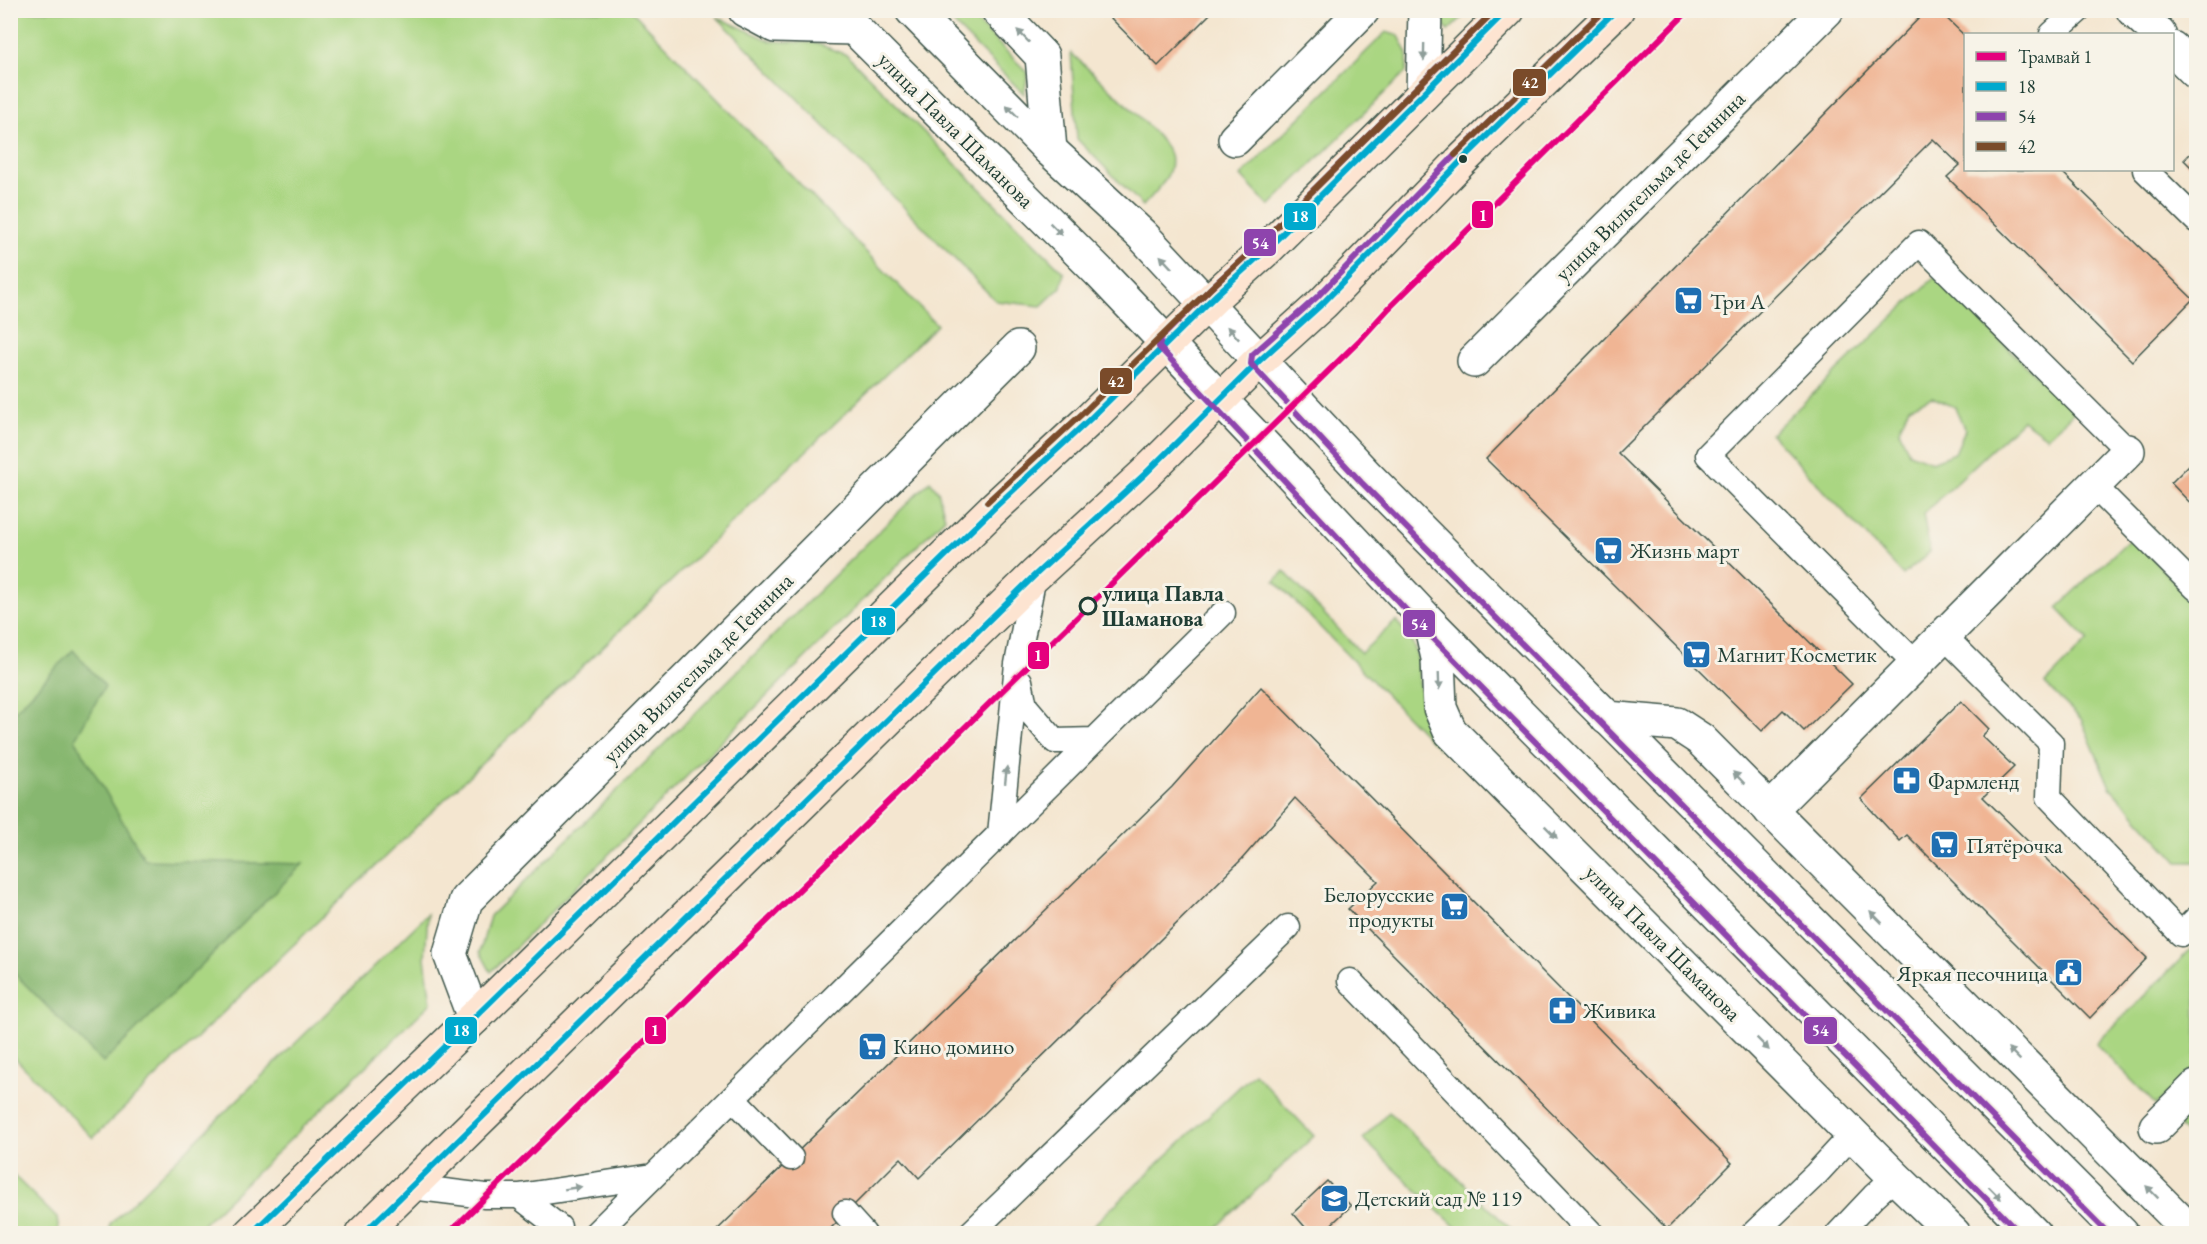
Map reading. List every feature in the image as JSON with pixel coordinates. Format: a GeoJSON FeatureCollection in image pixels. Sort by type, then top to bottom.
{"type":"FeatureCollection","features":[{"type":"Feature","properties":{"kind":"main road"},"geometry":{"type":"LineString","coordinates":[[250,1233],[474,1018],[993,509],[1206,304],[1268,248],[1508,10]]}},
{"type":"Feature","properties":{"kind":"main road"},"geometry":{"type":"LineString","coordinates":[[362,1233],[1034,576],[1145,474],[1259,361],[1323,303],[1461,161],[1617,10]]}},
{"type":"Feature","properties":{"kind":"street","name":"улица Павла Шаманова"},"geometry":{"type":"LineString","coordinates":[[745,10],[775,26],[845,19],[1099,272],[1430,623],[2034,1233]]}},
{"type":"Feature","properties":{"kind":"street"},"geometry":{"type":"LineString","coordinates":[[912,10],[1050,150],[1142,236],[1367,476],[2122,1233]]}},
{"type":"Feature","properties":{"kind":"street"},"geometry":{"type":"LineString","coordinates":[[998,10],[1042,56],[1050,150]]}},
{"type":"Feature","properties":{"kind":"street"},"geometry":{"type":"LineString","coordinates":[[1235,139],[1363,10]]}},
{"type":"Feature","properties":{"kind":"street"},"geometry":{"type":"LineString","coordinates":[[1424,94],[1425,10]]}},
{"type":"Feature","properties":{"kind":"street","name":"улица Вильгельма де Геннина"},"geometry":{"type":"LineString","coordinates":[[1474,361],[1827,10]]}},
{"type":"Feature","properties":{"kind":"street"},"geometry":{"type":"LineString","coordinates":[[2133,10],[2158,33]]}},
{"type":"Feature","properties":{"kind":"street"},"geometry":{"type":"LineString","coordinates":[[2174,50],[2196,72]]}},
{"type":"Feature","properties":{"kind":"street","name":"улица Вильгельма де Геннина"},"geometry":{"type":"LineString","coordinates":[[474,1018],[450,954],[466,900],[1018,348]]}},
{"type":"Feature","properties":{"kind":"street"},"geometry":{"type":"LineString","coordinates":[[1770,810],[2127,451]]}},
{"type":"Feature","properties":{"kind":"street","name":"улица Павла Шаманова"},"geometry":{"type":"LineString","coordinates":[[1430,623],[1438,657],[1440,708],[1450,731],[1895,1177],[1954,1233]]}},
{"type":"Feature","properties":{"kind":"street"},"geometry":{"type":"LineString","coordinates":[[1607,718],[1677,724],[1700,739],[2193,1233]]}},
{"type":"Feature","properties":{"kind":"street"},"geometry":{"type":"LineString","coordinates":[[2156,1127],[2196,1087]]}},
{"type":"Feature","properties":{"kind":"lane"},"geometry":{"type":"LineString","coordinates":[[2053,33],[2079,10]]}},
{"type":"Feature","properties":{"kind":"lane"},"geometry":{"type":"LineString","coordinates":[[2146,171],[2196,219]]}},
{"type":"Feature","properties":{"kind":"lane"},"geometry":{"type":"LineString","coordinates":[[1916,664],[1708,455],[1733,429],[1918,243],[2127,451]]}},
{"type":"Feature","properties":{"kind":"lane"},"geometry":{"type":"LineString","coordinates":[[2094,486],[2196,588]]}},
{"type":"Feature","properties":{"kind":"lane"},"geometry":{"type":"LineString","coordinates":[[1000,834],[1017,664],[1034,576]]}},
{"type":"Feature","properties":{"kind":"lane"},"geometry":{"type":"LineString","coordinates":[[595,1233],[1223,613]]}},
{"type":"Feature","properties":{"kind":"lane"},"geometry":{"type":"LineString","coordinates":[[1944,636],[2051,743],[2049,797],[2181,934],[2196,919]]}},
{"type":"Feature","properties":{"kind":"lane"},"geometry":{"type":"LineString","coordinates":[[1017,664],[1025,706],[1055,741],[1095,740]]}},
{"type":"Feature","properties":{"kind":"lane"},"geometry":{"type":"LineString","coordinates":[[970,1233],[1288,927]]}},
{"type":"Feature","properties":{"kind":"lane"},"geometry":{"type":"LineString","coordinates":[[1350,981],[1593,1233]]}},
{"type":"Feature","properties":{"kind":"lane"},"geometry":{"type":"LineString","coordinates":[[733,1098],[791,1158]]}},
{"type":"Feature","properties":{"kind":"lane"},"geometry":{"type":"LineString","coordinates":[[1753,1233],[1816,1174],[1853,1134]]}},
{"type":"Feature","properties":{"kind":"lane"},"geometry":{"type":"LineString","coordinates":[[411,1187],[485,1196],[519,1196],[654,1176]]}},
{"type":"Feature","properties":{"kind":"lane"},"geometry":{"type":"LineString","coordinates":[[1838,1233],[1895,1177]]}},
{"type":"Feature","properties":{"kind":"lane"},"geometry":{"type":"LineString","coordinates":[[519,1196],[559,1227],[559,1233]]}},
{"type":"Feature","properties":{"kind":"lane"},"geometry":{"type":"LineString","coordinates":[[845,1213],[864,1233]]}},
{"type":"Feature","properties":{"kind":"green space"},"geometry":{"type":"Polygon","coordinates":[[[1442,10],[1469,11],[1448,31],[1442,21],[1442,10]]]}},
{"type":"Feature","properties":{"kind":"green space"},"geometry":{"type":"Polygon","coordinates":[[[10,11],[632,11],[937,325],[93,1138],[11,1054],[10,11]]]}},
{"type":"Feature","properties":{"kind":"green space"},"geometry":{"type":"Polygon","coordinates":[[[941,11],[966,11],[1028,73],[1024,94],[941,11]]]}},
{"type":"Feature","properties":{"kind":"green space"},"geometry":{"type":"Polygon","coordinates":[[[717,17],[771,41],[815,43],[847,55],[1064,273],[1061,287],[1041,306],[996,301],[717,17]]]}},
{"type":"Feature","properties":{"kind":"green space"},"geometry":{"type":"Polygon","coordinates":[[[1386,32],[1399,36],[1408,54],[1406,72],[1269,206],[1241,176],[1386,32]]]}},
{"type":"Feature","properties":{"kind":"green space"},"geometry":{"type":"Polygon","coordinates":[[[1071,53],[1142,119],[1170,155],[1171,163],[1167,177],[1143,206],[1077,139],[1071,53]]]}},
{"type":"Feature","properties":{"kind":"green space"},"geometry":{"type":"Polygon","coordinates":[[[1935,277],[2074,412],[2047,437],[2023,420],[1923,514],[1930,552],[1903,575],[1771,434],[1935,277]],[[1932,397],[1909,407],[1899,430],[1909,453],[1932,462],[1955,453],[1965,430],[1955,407],[1932,397]]]}},
{"type":"Feature","properties":{"kind":"green space"},"geometry":{"type":"Polygon","coordinates":[[[930,481],[938,491],[945,518],[491,972],[480,952],[490,916],[930,481]]]}},
{"type":"Feature","properties":{"kind":"green space"},"geometry":{"type":"Polygon","coordinates":[[[2132,537],[2196,605],[2196,862],[2178,862],[2110,787],[2081,719],[2045,684],[2088,640],[2057,608],[2132,537]]]}},
{"type":"Feature","properties":{"kind":"green space"},"geometry":{"type":"Polygon","coordinates":[[[1284,571],[1361,653],[1396,621],[1415,650],[1419,666],[1422,706],[1439,749],[1275,581],[1284,571]]]}},
{"type":"Feature","properties":{"kind":"green space"},"geometry":{"type":"Polygon","coordinates":[[[73,650],[105,686],[75,739],[145,860],[303,864],[103,1063],[11,970],[11,715],[73,650]]]}},
{"type":"Feature","properties":{"kind":"green space"},"geometry":{"type":"Polygon","coordinates":[[[428,914],[425,958],[431,1003],[194,1233],[110,1233],[110,1224],[428,914]]]}},
{"type":"Feature","properties":{"kind":"green space"},"geometry":{"type":"Polygon","coordinates":[[[2196,944],[2196,1065],[2156,1105],[2096,1044],[2196,944]]]}},
{"type":"Feature","properties":{"kind":"green space"},"geometry":{"type":"Polygon","coordinates":[[[1254,1073],[1314,1136],[1211,1233],[1085,1233],[1254,1073]]]}},
{"type":"Feature","properties":{"kind":"green space"},"geometry":{"type":"Polygon","coordinates":[[[2196,1103],[2196,1142],[2176,1124],[2196,1103]]]}},
{"type":"Feature","properties":{"kind":"green space"},"geometry":{"type":"Polygon","coordinates":[[[1389,1112],[1515,1233],[1462,1233],[1363,1139],[1389,1112]]]}},
{"type":"Feature","properties":{"kind":"green space"},"geometry":{"type":"Polygon","coordinates":[[[10,1172],[57,1218],[59,1233],[11,1233],[10,1172]]]}},
{"type":"Feature","properties":{"kind":"building"},"geometry":{"type":"Polygon","coordinates":[[[1103,10],[1214,10],[1158,66],[1103,10]]]}},
{"type":"Feature","properties":{"kind":"building"},"geometry":{"type":"Polygon","coordinates":[[[1927,10],[1938,10],[1964,35],[1964,171],[2061,171],[2193,299],[2132,361],[1947,177],[1960,165],[1933,139],[1618,453],[1852,684],[1804,731],[1783,710],[1762,731],[1486,459],[1927,10]]]}},
{"type":"Feature","properties":{"kind":"building"},"geometry":{"type":"Polygon","coordinates":[[[2196,148],[2196,172],[2184,160],[2196,148]]]}},
{"type":"Feature","properties":{"kind":"building"},"geometry":{"type":"Polygon","coordinates":[[[2196,458],[2196,509],[2171,483],[2196,458]]]}},
{"type":"Feature","properties":{"kind":"building"},"geometry":{"type":"Polygon","coordinates":[[[1261,687],[1732,1163],[1667,1229],[1348,909],[1378,881],[1295,798],[1242,859],[919,1178],[901,1158],[825,1234],[713,1234],[1172,787],[1261,687]]]}},
{"type":"Feature","properties":{"kind":"building"},"geometry":{"type":"Polygon","coordinates":[[[1961,701],[1989,729],[1982,736],[2014,767],[1983,797],[2147,958],[2090,1018],[1907,835],[1900,841],[1861,799],[1961,701]]]}},
{"type":"Feature","properties":{"kind":"building"},"geometry":{"type":"Polygon","coordinates":[[[1327,1181],[1351,1206],[1321,1234],[1311,1234],[1293,1213],[1327,1181]]]}},
{"type":"Feature","properties":{"kind":"tram line","name":"1"},"geometry":{"type":"LineString","coordinates":[[448,1234],[1359,341],[1389,308],[1689,10]]}},
{"type":"Feature","properties":{"kind":"transit line","name":"54"},"geometry":{"type":"LineString","coordinates":[[1495,10],[1161,338],[1159,347],[1424,629],[2021,1234]]}},
{"type":"Feature","properties":{"kind":"transit line","name":"42"},"geometry":{"type":"LineString","coordinates":[[987,502],[1262,241],[1495,10]]}},
{"type":"Feature","properties":{"kind":"transit line","name":"18"},"geometry":{"type":"LineString","coordinates":[[251,1234],[993,509],[1268,248],[1507,10]]}},
{"type":"Feature","properties":{"kind":"transit line","name":"54"},"geometry":{"type":"LineString","coordinates":[[1604,10],[1455,155],[1317,297],[1252,355],[1251,364],[1361,482],[2109,1234]]}},
{"type":"Feature","properties":{"kind":"transit line","name":"42"},"geometry":{"type":"LineString","coordinates":[[1455,155],[1604,10]]}},
{"type":"Feature","properties":{"kind":"transit line","name":"18"},"geometry":{"type":"LineString","coordinates":[[363,1234],[1034,576],[1145,474],[1259,361],[1323,303],[1461,161],[1616,10]]}},
{"type":"Feature","properties":{"kind":"place","name":"Три А"},"geometry":{"type":"Point","coordinates":[1689,301]}},
{"type":"Feature","properties":{"kind":"place","name":"Жизнь март"},"geometry":{"type":"Point","coordinates":[1609,550]}},
{"type":"Feature","properties":{"kind":"place","name":"улица Павла Шаманова"},"geometry":{"type":"Point","coordinates":[1088,606]}},
{"type":"Feature","properties":{"kind":"place","name":"Магнит Косметик"},"geometry":{"type":"Point","coordinates":[1696,654]}},
{"type":"Feature","properties":{"kind":"place","name":"Фармленд"},"geometry":{"type":"Point","coordinates":[1907,781]}},
{"type":"Feature","properties":{"kind":"place","name":"Пятёрочка"},"geometry":{"type":"Point","coordinates":[1945,845]}},
{"type":"Feature","properties":{"kind":"place","name":"Белорусские продукты"},"geometry":{"type":"Point","coordinates":[1455,907]}},
{"type":"Feature","properties":{"kind":"place","name":"Яркая песочница"},"geometry":{"type":"Point","coordinates":[2069,973]}},
{"type":"Feature","properties":{"kind":"place","name":"Живика"},"geometry":{"type":"Point","coordinates":[1562,1010]}},
{"type":"Feature","properties":{"kind":"place","name":"Кино домино"},"geometry":{"type":"Point","coordinates":[872,1046]}},
{"type":"Feature","properties":{"kind":"place","name":"Детский сад № 119"},"geometry":{"type":"Point","coordinates":[1334,1198]}}]}
